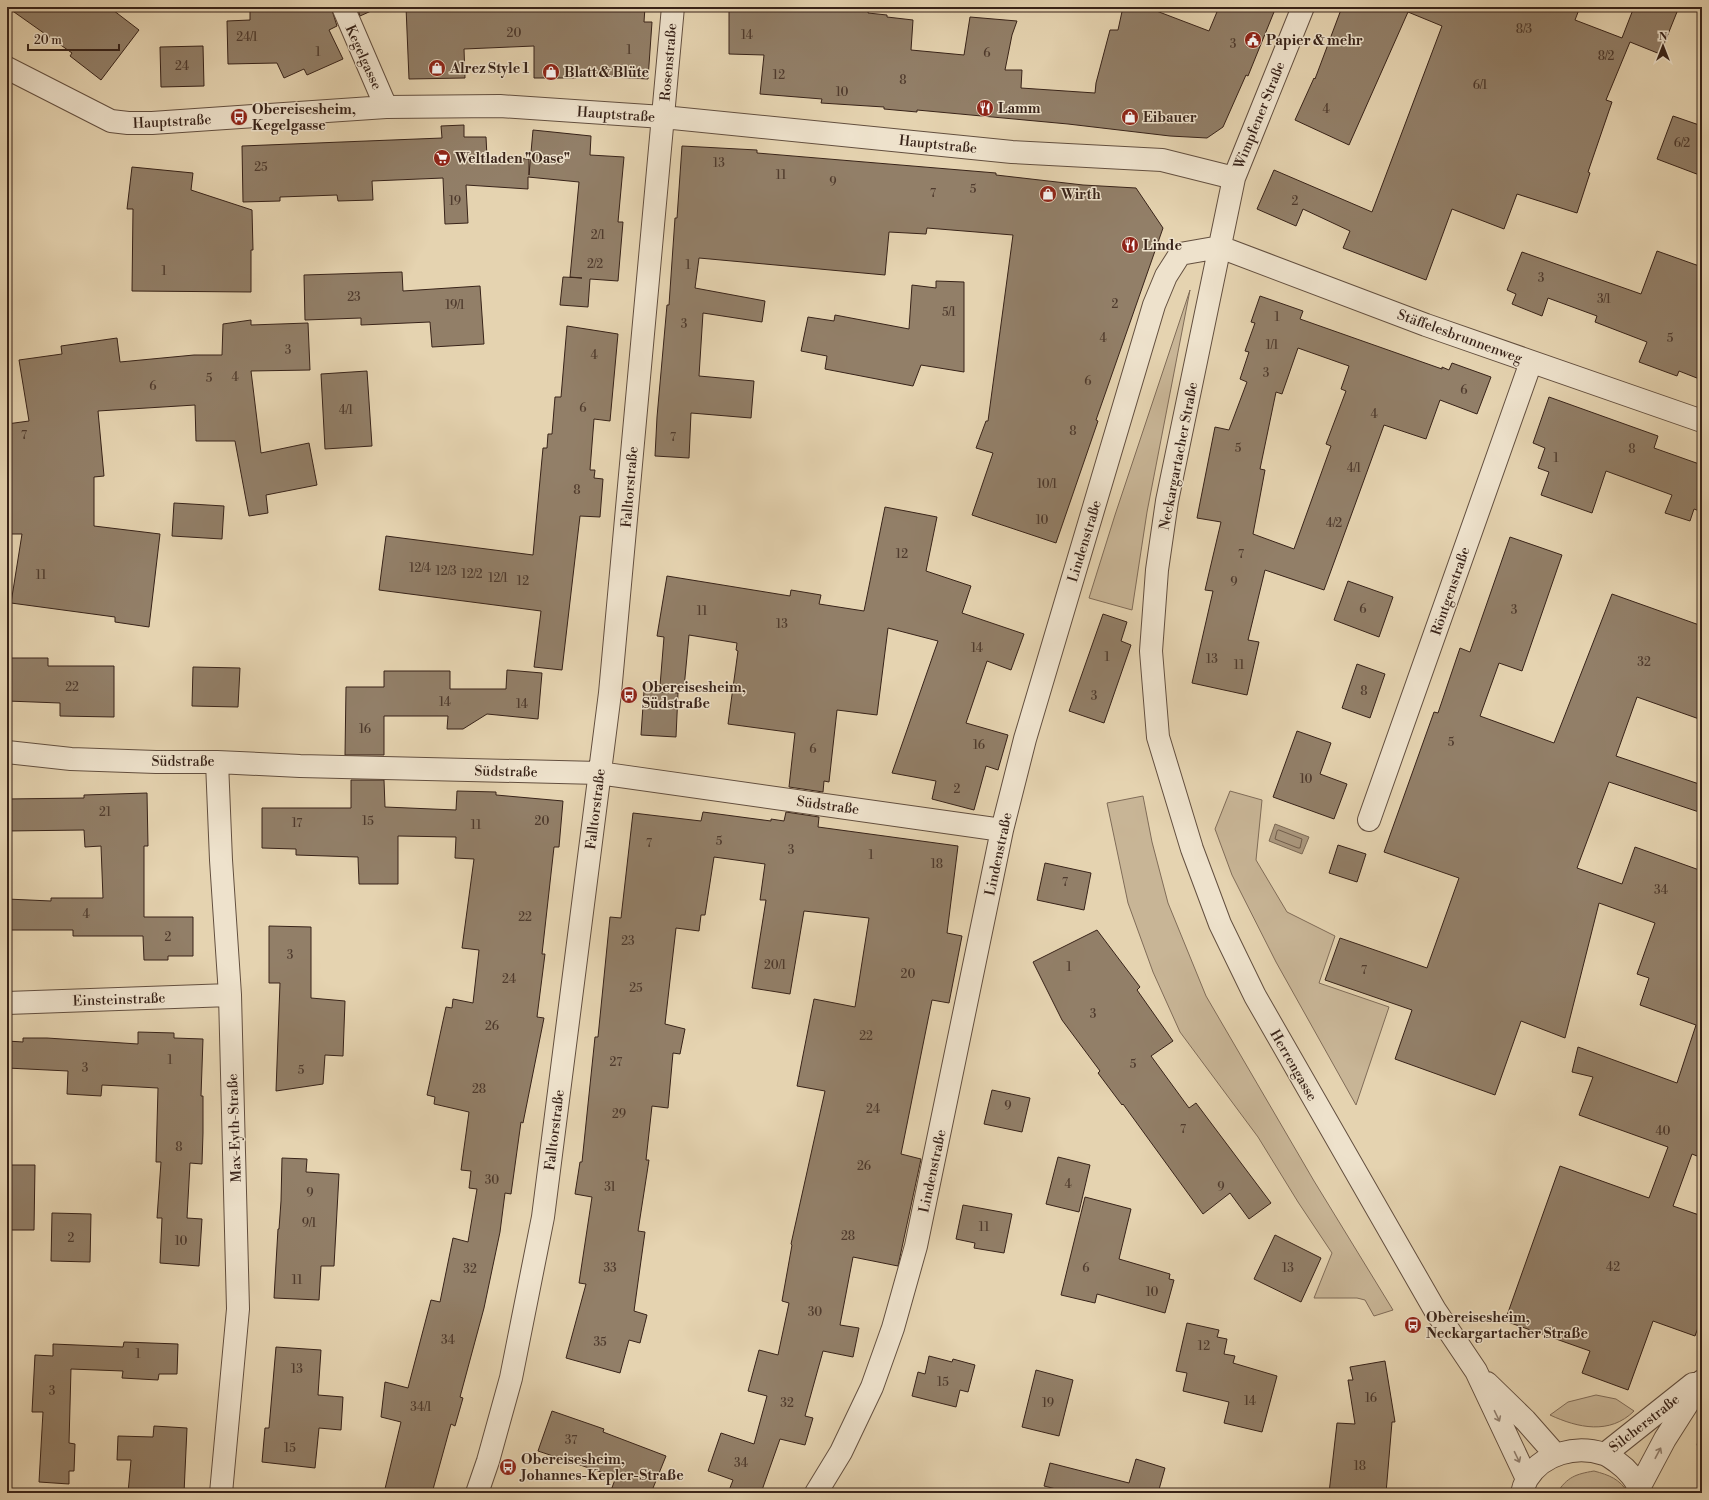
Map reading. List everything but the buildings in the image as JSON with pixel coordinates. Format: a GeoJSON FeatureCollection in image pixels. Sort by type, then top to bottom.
{"type":"FeatureCollection","features":[{"type":"Feature","properties":{"kind":"street","name":"Kegelgasse"},"geometry":{"type":"LineString","coordinates":[[342,7],[386,107]]}},
{"type":"Feature","properties":{"kind":"street","name":"Rosenstraße"},"geometry":{"type":"LineString","coordinates":[[663,117],[673,7]]}},
{"type":"Feature","properties":{"kind":"street","name":"Wimpfener Straße"},"geometry":{"type":"LineString","coordinates":[[1234,178],[1303,7]]}},
{"type":"Feature","properties":{"kind":"street","name":"Hauptstraße"},"geometry":{"type":"LineString","coordinates":[[7,68],[111,121],[128,123],[152,123],[386,107],[500,106],[663,117],[1012,152],[1162,160],[1234,178]]}},
{"type":"Feature","properties":{"kind":"street","name":"Falltorstraße"},"geometry":{"type":"LineString","coordinates":[[477,1493],[488,1461],[511,1378],[543,1217],[610,693],[663,117]]}},
{"type":"Feature","properties":{"kind":"street","name":"Neckargartacher Straße"},"geometry":{"type":"LineString","coordinates":[[1158,737],[1151,651],[1157,570],[1167,501],[1234,178]]}},
{"type":"Feature","properties":{"kind":"street","name":"Stäffelesbrunnenweg"},"geometry":{"type":"LineString","coordinates":[[1220,247],[1418,322],[1702,421]]}},
{"type":"Feature","properties":{"kind":"street","name":"Lindenstraße"},"geometry":{"type":"LineString","coordinates":[[816,1493],[841,1452],[872,1387],[893,1328],[916,1246],[1002,830],[1025,739],[1154,305],[1166,276],[1180,254],[1220,247]]}},
{"type":"Feature","properties":{"kind":"street","name":"Röntgenstraße"},"geometry":{"type":"LineString","coordinates":[[1368,820],[1531,362]]}},
{"type":"Feature","properties":{"kind":"street","name":"Herrengasse"},"geometry":{"type":"LineString","coordinates":[[1158,737],[1197,864],[1220,924],[1254,996],[1435,1310],[1476,1371]]}},
{"type":"Feature","properties":{"kind":"street","name":"Südstraße"},"geometry":{"type":"LineString","coordinates":[[7,752],[71,758],[156,762],[217,762],[300,766],[599,773],[1002,830]]}},
{"type":"Feature","properties":{"kind":"street","name":"Max-Eyth-Straße"},"geometry":{"type":"LineString","coordinates":[[217,762],[221,860],[230,995],[238,1309],[221,1493]]}},
{"type":"Feature","properties":{"kind":"street","name":"Einsteinstraße"},"geometry":{"type":"LineString","coordinates":[[7,1003],[230,995]]}},
{"type":"Feature","properties":{"kind":"street"},"geometry":{"type":"LineString","coordinates":[[1476,1371],[1525,1420],[1555,1454]]}},
{"type":"Feature","properties":{"kind":"street"},"geometry":{"type":"LineString","coordinates":[[1476,1371],[1524,1486]]}},
{"type":"Feature","properties":{"kind":"street","name":"Silcherstraße"},"geometry":{"type":"LineString","coordinates":[[1605,1454],[1702,1377]]}},
{"type":"Feature","properties":{"kind":"street","name":"Silcherstraße"},"geometry":{"type":"LineString","coordinates":[[1640,1490],[1666,1439],[1702,1381]]}},
{"type":"Feature","properties":{"kind":"street"},"geometry":{"type":"LineString","coordinates":[[1524,1486],[1540,1464],[1555,1454],[1580,1449],[1605,1454],[1625,1468],[1640,1490]]}},
{"type":"Feature","properties":{"kind":"shaded area"},"geometry":{"type":"Polygon","coordinates":[[[1190,290],[1147,512],[1132,610],[1089,598],[1190,290]]]}},
{"type":"Feature","properties":{"kind":"shaded area"},"geometry":{"type":"Polygon","coordinates":[[[1230,791],[1262,800],[1256,860],[1287,912],[1335,936],[1319,983],[1389,1007],[1356,1105],[1276,962],[1232,875],[1215,829],[1230,791]]]}},
{"type":"Feature","properties":{"kind":"shaded area"},"geometry":{"type":"Polygon","coordinates":[[[1143,796],[1152,842],[1168,903],[1206,996],[1314,1181],[1393,1310],[1374,1316],[1365,1300],[1357,1298],[1314,1298],[1332,1253],[1298,1202],[1258,1137],[1180,1032],[1153,972],[1128,903],[1107,803],[1143,796]]]}},
{"type":"Feature","properties":{"kind":"shaded area"},"geometry":{"type":"Polygon","coordinates":[[[1596,1395],[1616,1399],[1634,1411],[1625,1419],[1615,1424],[1594,1427],[1583,1426],[1561,1420],[1550,1415],[1568,1402],[1596,1395]]]}},
{"type":"Feature","properties":{"kind":"shaded area"},"geometry":{"type":"Polygon","coordinates":[[[1702,1437],[1702,1463],[1697,1444],[1702,1437]]]}},
{"type":"Feature","properties":{"kind":"shaded area"},"geometry":{"type":"Polygon","coordinates":[[[1594,1471],[1614,1478],[1625,1488],[1628,1493],[1557,1493],[1564,1483],[1572,1477],[1582,1473],[1594,1471]]]}},
{"type":"Feature","properties":{"kind":"water"},"geometry":{"type":"Polygon","coordinates":[[[1275,824],[1309,837],[1302,854],[1269,841],[1275,824]]]}},
{"type":"Feature","properties":{"kind":"place","name":"Papier & mehr"},"geometry":{"type":"Point","coordinates":[1253,40]}},
{"type":"Feature","properties":{"kind":"place","name":"Alrez Style 1"},"geometry":{"type":"Point","coordinates":[437,68]}},
{"type":"Feature","properties":{"kind":"place","name":"Blatt & Blüte"},"geometry":{"type":"Point","coordinates":[551,72]}},
{"type":"Feature","properties":{"kind":"place","name":"Lamm"},"geometry":{"type":"Point","coordinates":[985,108]}},
{"type":"Feature","properties":{"kind":"place","name":"Obereisesheim, Kegelgasse"},"geometry":{"type":"Point","coordinates":[239,117]}},
{"type":"Feature","properties":{"kind":"place","name":"Eibauer"},"geometry":{"type":"Point","coordinates":[1130,117]}},
{"type":"Feature","properties":{"kind":"place","name":"Weltladen \"Oase\""},"geometry":{"type":"Point","coordinates":[442,158]}},
{"type":"Feature","properties":{"kind":"place","name":"Wirth"},"geometry":{"type":"Point","coordinates":[1048,194]}},
{"type":"Feature","properties":{"kind":"place","name":"Linde"},"geometry":{"type":"Point","coordinates":[1130,245]}},
{"type":"Feature","properties":{"kind":"place","name":"Obereisesheim, Südstraße"},"geometry":{"type":"Point","coordinates":[629,695]}},
{"type":"Feature","properties":{"kind":"place","name":"Obereisesheim, Neckargartacher Straße"},"geometry":{"type":"Point","coordinates":[1413,1325]}},
{"type":"Feature","properties":{"kind":"place","name":"Obereisesheim, Johannes-Kepler-Straße"},"geometry":{"type":"Point","coordinates":[508,1467]}}]}
